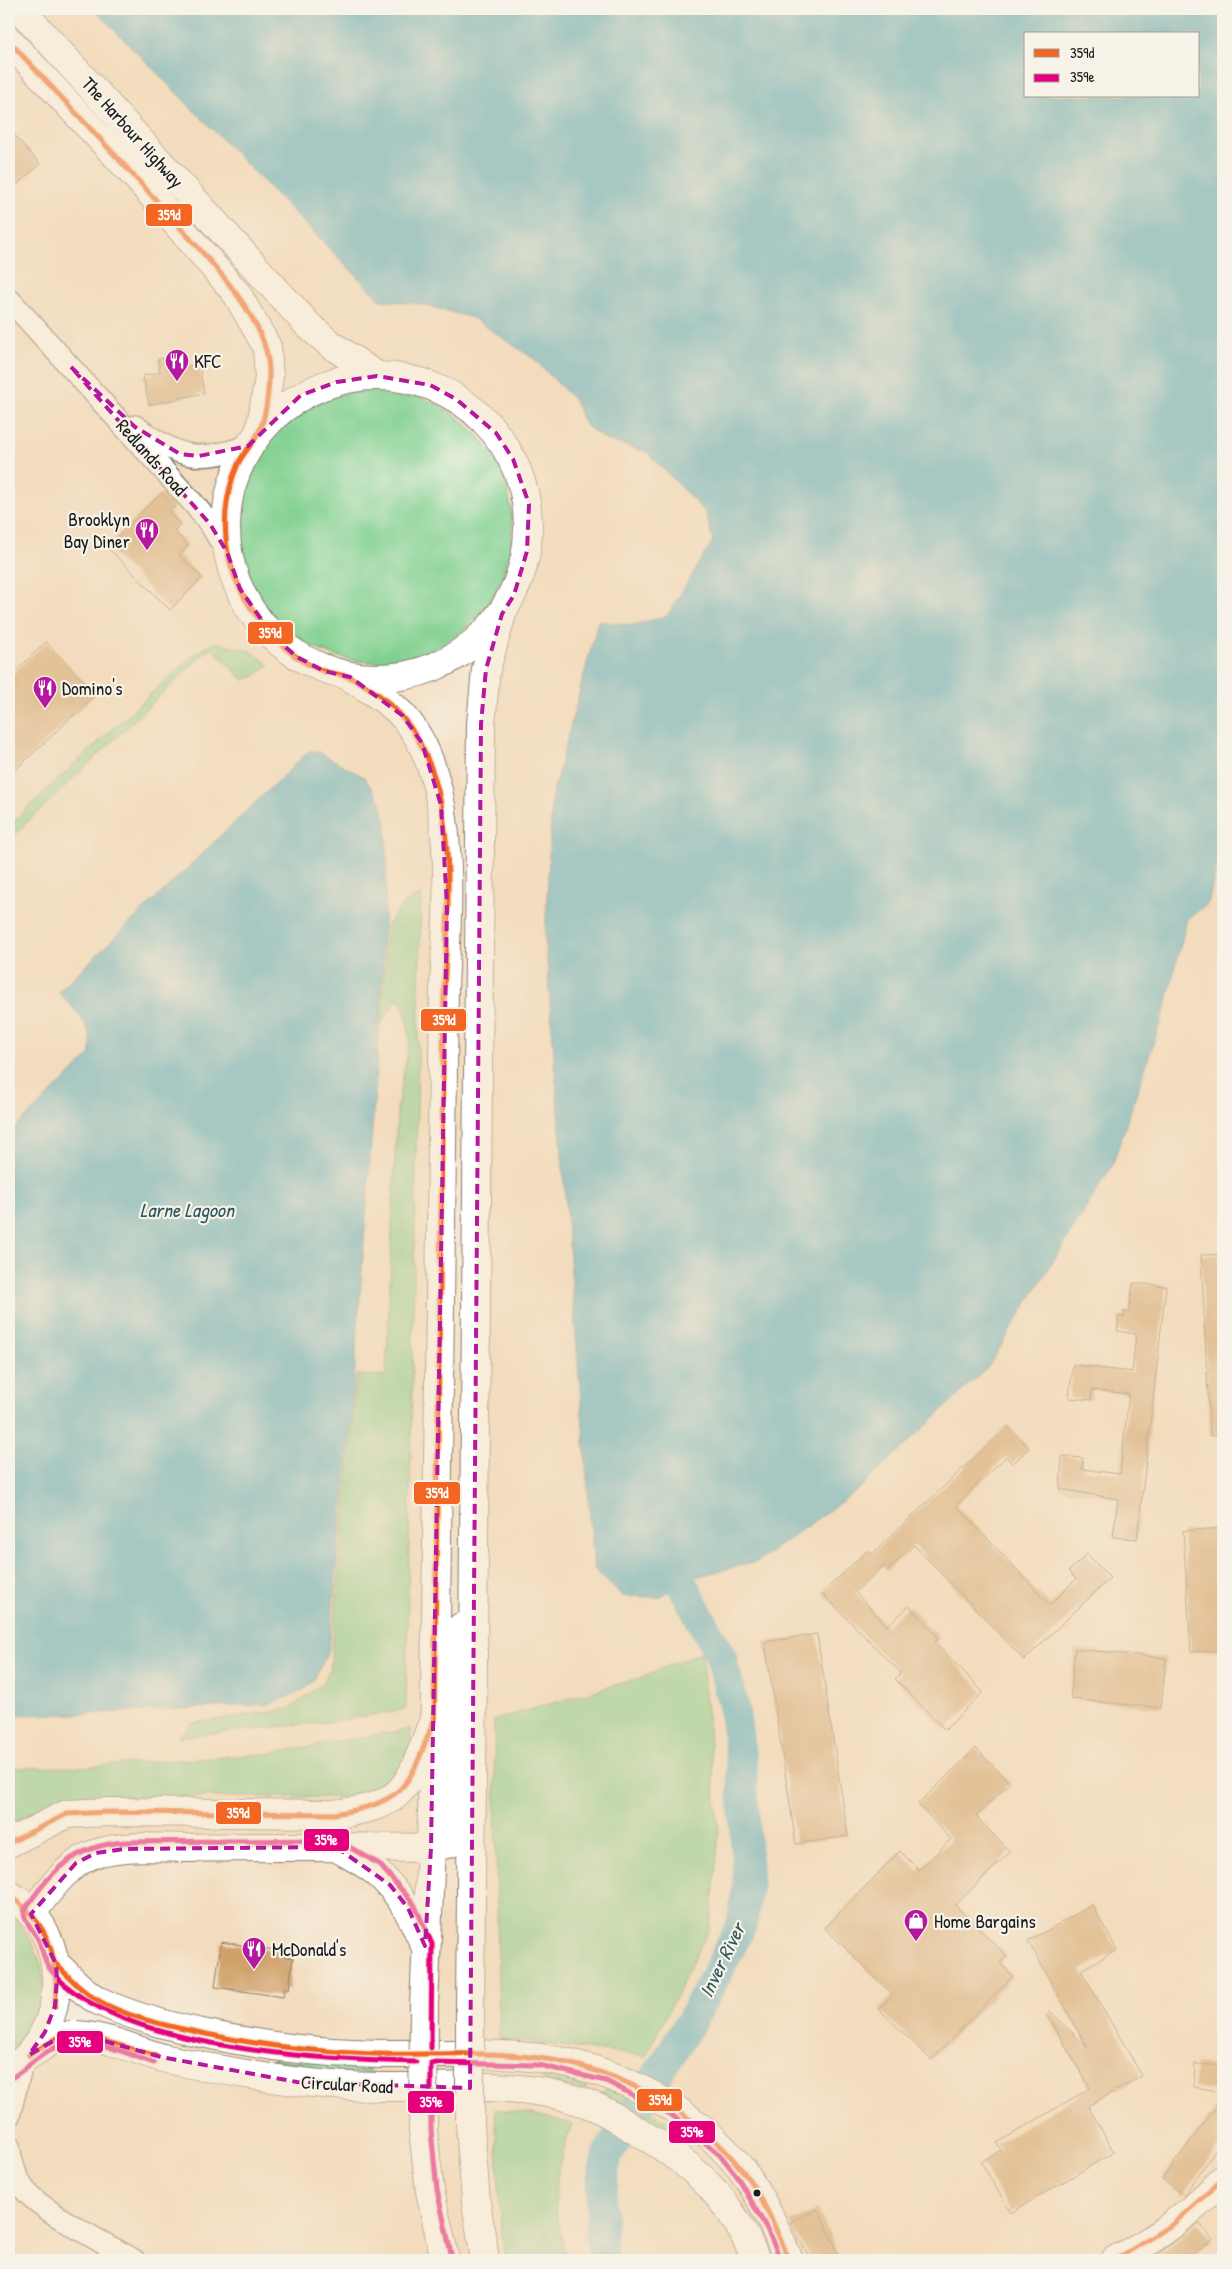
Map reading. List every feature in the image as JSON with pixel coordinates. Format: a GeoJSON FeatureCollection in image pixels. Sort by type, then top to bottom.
{"type":"FeatureCollection","features":[{"type":"Feature","properties":{"kind":"main road","name":"The Harbour Highway"},"geometry":{"type":"LineString","coordinates":[[20,9],[308,324],[330,344],[377,376]]}},
{"type":"Feature","properties":{"kind":"main road","name":"The Harbour Highway"},"geometry":{"type":"LineString","coordinates":[[9,41],[140,181],[237,294],[267,348],[269,378],[254,438]]}},
{"type":"Feature","properties":{"kind":"main road"},"geometry":{"type":"LineString","coordinates":[[377,376],[407,378],[430,385],[456,399],[496,433],[514,459],[527,496],[530,527],[522,574],[514,595],[502,614],[485,633],[446,662],[403,675],[350,677],[324,671],[297,657],[272,636],[240,589],[227,552],[225,530],[231,485],[254,438],[281,410],[301,395],[349,379],[377,376]]}},
{"type":"Feature","properties":{"kind":"main road"},"geometry":{"type":"LineString","coordinates":[[445,2260],[430,2191],[423,2130],[425,1946],[432,1848],[455,1710],[473,1582],[481,724],[486,669],[502,614]]}},
{"type":"Feature","properties":{"kind":"main road"},"geometry":{"type":"LineString","coordinates":[[350,677],[388,702],[404,716],[422,743],[434,780],[445,834],[447,904],[444,989],[455,1710],[473,1868],[470,2125],[476,2202],[485,2260]]}},
{"type":"Feature","properties":{"kind":"main road"},"geometry":{"type":"LineString","coordinates":[[9,1843],[67,1814],[110,1812],[334,1814],[359,1811],[378,1805],[399,1794],[455,1710]]}},
{"type":"Feature","properties":{"kind":"main road"},"geometry":{"type":"LineString","coordinates":[[336,1847],[375,1870],[390,1885],[408,1908],[425,1946]]}},
{"type":"Feature","properties":{"kind":"main road"},"geometry":{"type":"LineString","coordinates":[[31,1914],[50,1889],[76,1863],[96,1853],[124,1849],[432,1848]]}},
{"type":"Feature","properties":{"kind":"main road"},"geometry":{"type":"LineString","coordinates":[[9,1896],[31,1914],[43,1932],[56,1964],[54,2006],[45,2032],[21,2062]]}},
{"type":"Feature","properties":{"kind":"main road","name":"Circular Road"},"geometry":{"type":"LineString","coordinates":[[56,1964],[76,1984],[100,2001],[161,2023],[243,2042],[353,2053],[540,2058],[609,2074],[695,2122],[726,2151],[743,2172],[774,2226],[789,2260]]}},
{"type":"Feature","properties":{"kind":"main road","name":"Circular Road"},"geometry":{"type":"LineString","coordinates":[[21,2062],[58,2038],[83,2035],[161,2057],[238,2074],[297,2082],[353,2086],[519,2089],[568,2098],[600,2109],[681,2159],[720,2196],[740,2223],[756,2260]]}},
{"type":"Feature","properties":{"kind":"main road"},"geometry":{"type":"LineString","coordinates":[[1115,2260],[1166,2232],[1193,2210],[1223,2179]]}},
{"type":"Feature","properties":{"kind":"street","name":"Redlands Road"},"geometry":{"type":"LineString","coordinates":[[9,299],[194,504],[210,524],[227,552]]}},
{"type":"Feature","properties":{"kind":"street","name":"Redlands Road"},"geometry":{"type":"LineString","coordinates":[[70,367],[135,427],[180,454],[213,456],[254,438]]}},
{"type":"Feature","properties":{"kind":"street"},"geometry":{"type":"LineString","coordinates":[[9,2116],[21,2062]]}},
{"type":"Feature","properties":{"kind":"street"},"geometry":{"type":"LineString","coordinates":[[9,2146],[20,2182],[30,2195],[44,2206],[134,2260]]}},
{"type":"Feature","properties":{"kind":"highlighted area"},"geometry":{"type":"Polygon","coordinates":[[[71,367],[135,427],[180,454],[199,456],[248,446],[301,395],[337,382],[377,376],[430,385],[456,399],[496,433],[513,459],[529,504],[527,551],[514,595],[502,614],[486,669],[481,724],[470,2088],[297,2082],[161,2057],[83,2035],[58,2038],[29,2055],[45,2032],[55,2006],[57,1979],[56,1964],[31,1914],[76,1863],[96,1853],[124,1849],[336,1847],[390,1885],[408,1908],[425,1946],[431,1848],[447,904],[441,805],[422,743],[403,716],[350,677],[324,671],[297,657],[273,636],[240,589],[227,552],[210,524],[71,367]]]}},
{"type":"Feature","properties":{"kind":"green space"},"geometry":{"type":"Polygon","coordinates":[[[363,390],[389,390],[403,392],[428,400],[452,413],[472,430],[489,450],[502,474],[510,499],[512,526],[510,553],[502,578],[489,602],[472,622],[452,639],[428,652],[403,660],[363,662],[336,656],[312,646],[290,631],[271,612],[256,590],[246,566],[240,539],[240,513],[246,486],[256,462],[271,440],[290,421],[312,406],[336,396],[363,390]]]}},
{"type":"Feature","properties":{"kind":"green space"},"geometry":{"type":"Polygon","coordinates":[[[215,642],[251,651],[269,665],[255,676],[243,680],[211,647],[9,840],[9,827],[31,804],[191,657],[215,642]]]}},
{"type":"Feature","properties":{"kind":"green space"},"geometry":{"type":"Polygon","coordinates":[[[421,895],[406,1709],[337,1721],[178,1737],[192,1723],[289,1709],[322,1684],[330,1670],[357,1375],[386,1376],[397,1109],[410,1039],[405,1010],[398,997],[381,1024],[387,925],[404,903],[421,895]]]}},
{"type":"Feature","properties":{"kind":"green space"},"geometry":{"type":"Polygon","coordinates":[[[701,1652],[719,1833],[710,1927],[646,2056],[499,2039],[494,1720],[639,1678],[701,1652]]]}},
{"type":"Feature","properties":{"kind":"green space"},"geometry":{"type":"Polygon","coordinates":[[[410,1729],[411,1738],[408,1757],[399,1774],[393,1781],[377,1791],[367,1794],[338,1797],[90,1797],[52,1803],[9,1824],[9,1768],[81,1767],[265,1754],[410,1729]]]}},
{"type":"Feature","properties":{"kind":"green space"},"geometry":{"type":"Polygon","coordinates":[[[9,1914],[31,1941],[38,1957],[44,1989],[37,2023],[26,2042],[9,2058],[9,1914]]]}},
{"type":"Feature","properties":{"kind":"green space"},"geometry":{"type":"Polygon","coordinates":[[[273,2059],[369,2066],[370,2074],[272,2068],[273,2059]]]}},
{"type":"Feature","properties":{"kind":"green space"},"geometry":{"type":"Polygon","coordinates":[[[544,2071],[588,2082],[585,2091],[542,2080],[544,2071]]]}},
{"type":"Feature","properties":{"kind":"green space"},"geometry":{"type":"Polygon","coordinates":[[[606,2088],[667,2121],[660,2131],[601,2098],[606,2088]]]}},
{"type":"Feature","properties":{"kind":"green space"},"geometry":{"type":"Polygon","coordinates":[[[495,2109],[532,2114],[572,2124],[557,2177],[556,2192],[558,2223],[567,2260],[507,2260],[501,2231],[495,2109]]]}},
{"type":"Feature","properties":{"kind":"water"},"geometry":{"type":"Polygon","coordinates":[[[94,9],[1223,9],[1223,841],[1208,904],[1187,919],[1165,1009],[1112,1166],[988,1367],[859,1489],[757,1562],[694,1577],[660,1597],[622,1596],[594,1569],[545,937],[552,797],[598,621],[633,625],[667,616],[713,540],[705,512],[647,452],[606,440],[585,425],[575,401],[534,359],[473,318],[421,304],[380,300],[94,9]]]}},
{"type":"Feature","properties":{"kind":"water","name":"Larne Lagoon"},"geometry":{"type":"Polygon","coordinates":[[[309,751],[319,752],[364,777],[381,802],[386,824],[387,860],[380,1019],[352,1409],[329,1649],[315,1678],[304,1690],[270,1704],[85,1714],[9,1715],[9,1134],[90,1055],[90,1036],[83,1020],[58,992],[309,751]]]}},
{"type":"Feature","properties":{"kind":"building"},"geometry":{"type":"Polygon","coordinates":[[[9,129],[40,164],[9,192],[9,129]]]}},
{"type":"Feature","properties":{"kind":"building"},"geometry":{"type":"Polygon","coordinates":[[[172,357],[174,368],[199,364],[204,393],[149,405],[143,376],[160,372],[158,359],[172,357]]]}},
{"type":"Feature","properties":{"kind":"building","name":"Brooklyn Bay Diner"},"geometry":{"type":"Polygon","coordinates":[[[161,493],[175,507],[169,513],[180,524],[174,531],[188,545],[179,555],[202,578],[170,610],[107,547],[161,493]]]}},
{"type":"Feature","properties":{"kind":"building","name":"Domino's"},"geometry":{"type":"Polygon","coordinates":[[[46,642],[96,694],[9,776],[9,678],[46,642]]]}},
{"type":"Feature","properties":{"kind":"building"},"geometry":{"type":"Polygon","coordinates":[[[1223,1254],[1223,1435],[1210,1436],[1201,1255],[1223,1254]]]}},
{"type":"Feature","properties":{"kind":"building"},"geometry":{"type":"Polygon","coordinates":[[[1133,1283],[1166,1286],[1137,1539],[1113,1537],[1118,1499],[1060,1489],[1062,1456],[1083,1458],[1082,1469],[1120,1474],[1129,1394],[1092,1390],[1091,1400],[1069,1398],[1073,1365],[1132,1372],[1136,1334],[1117,1331],[1119,1316],[1124,1317],[1124,1312],[1129,1312],[1133,1283]]]}},
{"type":"Feature","properties":{"kind":"building"},"geometry":{"type":"Polygon","coordinates":[[[1008,1426],[1029,1448],[1013,1464],[1006,1457],[956,1505],[1050,1605],[1076,1579],[1069,1571],[1087,1554],[1110,1578],[1024,1660],[914,1545],[887,1571],[883,1566],[855,1592],[887,1626],[909,1606],[939,1638],[935,1642],[983,1692],[945,1730],[895,1679],[901,1673],[822,1593],[868,1550],[872,1554],[1008,1426]]]}},
{"type":"Feature","properties":{"kind":"building"},"geometry":{"type":"Polygon","coordinates":[[[1223,1528],[1223,1650],[1191,1652],[1183,1531],[1223,1528]]]}},
{"type":"Feature","properties":{"kind":"building"},"geometry":{"type":"Polygon","coordinates":[[[817,1634],[848,1836],[796,1844],[765,1642],[817,1634]]]}},
{"type":"Feature","properties":{"kind":"building"},"geometry":{"type":"Polygon","coordinates":[[[1075,1649],[1166,1658],[1161,1708],[1070,1699],[1075,1649]]]}},
{"type":"Feature","properties":{"kind":"building","name":"Home Bargains"},"geometry":{"type":"Polygon","coordinates":[[[976,1748],[1010,1783],[976,1816],[1010,1852],[955,1905],[1007,1956],[1000,1963],[1013,1976],[931,2060],[879,2009],[893,1995],[825,1928],[900,1851],[919,1870],[951,1839],[918,1804],[976,1748]]]}},
{"type":"Feature","properties":{"kind":"building"},"geometry":{"type":"Polygon","coordinates":[[[1092,1905],[1117,1950],[1081,1970],[1142,2076],[1088,2106],[1114,2152],[1011,2213],[981,2162],[1001,2150],[997,2143],[1090,2088],[1047,2014],[1050,2011],[1088,2048],[1028,1941],[1092,1905]]]}},
{"type":"Feature","properties":{"kind":"building","name":"McDonald's"},"geometry":{"type":"Polygon","coordinates":[[[221,1942],[282,1951],[281,1956],[293,1958],[289,1989],[285,1988],[283,1997],[215,1987],[221,1942]]]}},
{"type":"Feature","properties":{"kind":"building"},"geometry":{"type":"Polygon","coordinates":[[[1195,2064],[1223,2066],[1223,2092],[1194,2087],[1195,2064]]]}},
{"type":"Feature","properties":{"kind":"building"},"geometry":{"type":"Polygon","coordinates":[[[1223,2098],[1223,2140],[1184,2195],[1162,2179],[1223,2098]]]}},
{"type":"Feature","properties":{"kind":"building"},"geometry":{"type":"Polygon","coordinates":[[[818,2209],[841,2260],[811,2260],[790,2222],[818,2209]]]}},
{"type":"Feature","properties":{"kind":"building"},"geometry":{"type":"Polygon","coordinates":[[[1199,2223],[1213,2240],[1185,2260],[1150,2260],[1199,2223]]]}},
{"type":"Feature","properties":{"kind":"waterway","name":"Inver River"},"geometry":{"type":"LineString","coordinates":[[604,2260],[601,2234],[602,2178],[608,2153],[690,2023],[717,1973],[742,1924],[748,1883],[741,1760],[734,1707],[721,1657],[682,1584]]}},
{"type":"Feature","properties":{"kind":"transit line","name":"359d"},"geometry":{"type":"LineString","coordinates":[[9,41],[210,261],[241,300],[258,329],[268,359],[268,393],[260,429],[238,464],[228,494],[225,526],[226,542],[233,573],[254,613],[285,648],[310,665],[323,671],[351,678],[389,703],[415,735],[433,772],[443,814],[448,904],[444,989],[434,1720],[411,1775],[392,1796],[359,1809],[334,1814],[109,1812],[67,1814],[9,1843]]}},
{"type":"Feature","properties":{"kind":"transit line","name":"359e"},"geometry":{"type":"LineString","coordinates":[[416,2062],[327,2058],[221,2045],[168,2033],[120,2017],[80,1996],[50,1969],[39,1941],[25,1919],[24,1911],[44,1884],[65,1863],[77,1855],[106,1844],[124,1842],[337,1840],[379,1864],[414,1904],[432,1944],[431,2048]]}},
{"type":"Feature","properties":{"kind":"transit line","name":"359d"},"geometry":{"type":"LineString","coordinates":[[9,1895],[34,1918],[43,1930],[49,1943],[55,1972],[55,2006]]}},
{"type":"Feature","properties":{"kind":"transit line","name":"359d"},"geometry":{"type":"LineString","coordinates":[[56,1964],[83,1991],[106,2005],[134,2016],[177,2028],[269,2045],[332,2052],[478,2054],[539,2058],[568,2063],[624,2082],[677,2110],[723,2148],[750,2180],[789,2260]]}},
{"type":"Feature","properties":{"kind":"transit line","name":"359d"},"geometry":{"type":"LineString","coordinates":[[29,2055],[58,2038],[83,2035],[156,2056]]}},
{"type":"Feature","properties":{"kind":"transit line","name":"359e"},"geometry":{"type":"LineString","coordinates":[[13,2077],[48,2051],[61,2045],[72,2043],[96,2044],[154,2063]]}},
{"type":"Feature","properties":{"kind":"transit line","name":"359e"},"geometry":{"type":"LineString","coordinates":[[452,2258],[437,2190],[431,2130],[431,2063],[539,2065],[606,2081],[673,2116],[721,2156],[737,2176],[767,2229],[781,2260]]}},
{"type":"Feature","properties":{"kind":"transit line","name":"359d"},"geometry":{"type":"LineString","coordinates":[[1115,2260],[1173,2224],[1223,2179]]}},
{"type":"Feature","properties":{"kind":"place","name":"KFC"},"geometry":{"type":"Point","coordinates":[177,382]}},
{"type":"Feature","properties":{"kind":"place","name":"Brooklyn Bay Diner"},"geometry":{"type":"Point","coordinates":[147,551]}},
{"type":"Feature","properties":{"kind":"place","name":"Domino's"},"geometry":{"type":"Point","coordinates":[45,709]}},
{"type":"Feature","properties":{"kind":"place","name":"Home Bargains"},"geometry":{"type":"Point","coordinates":[916,1942]}},
{"type":"Feature","properties":{"kind":"place","name":"McDonald's"},"geometry":{"type":"Point","coordinates":[254,1970]}}]}
